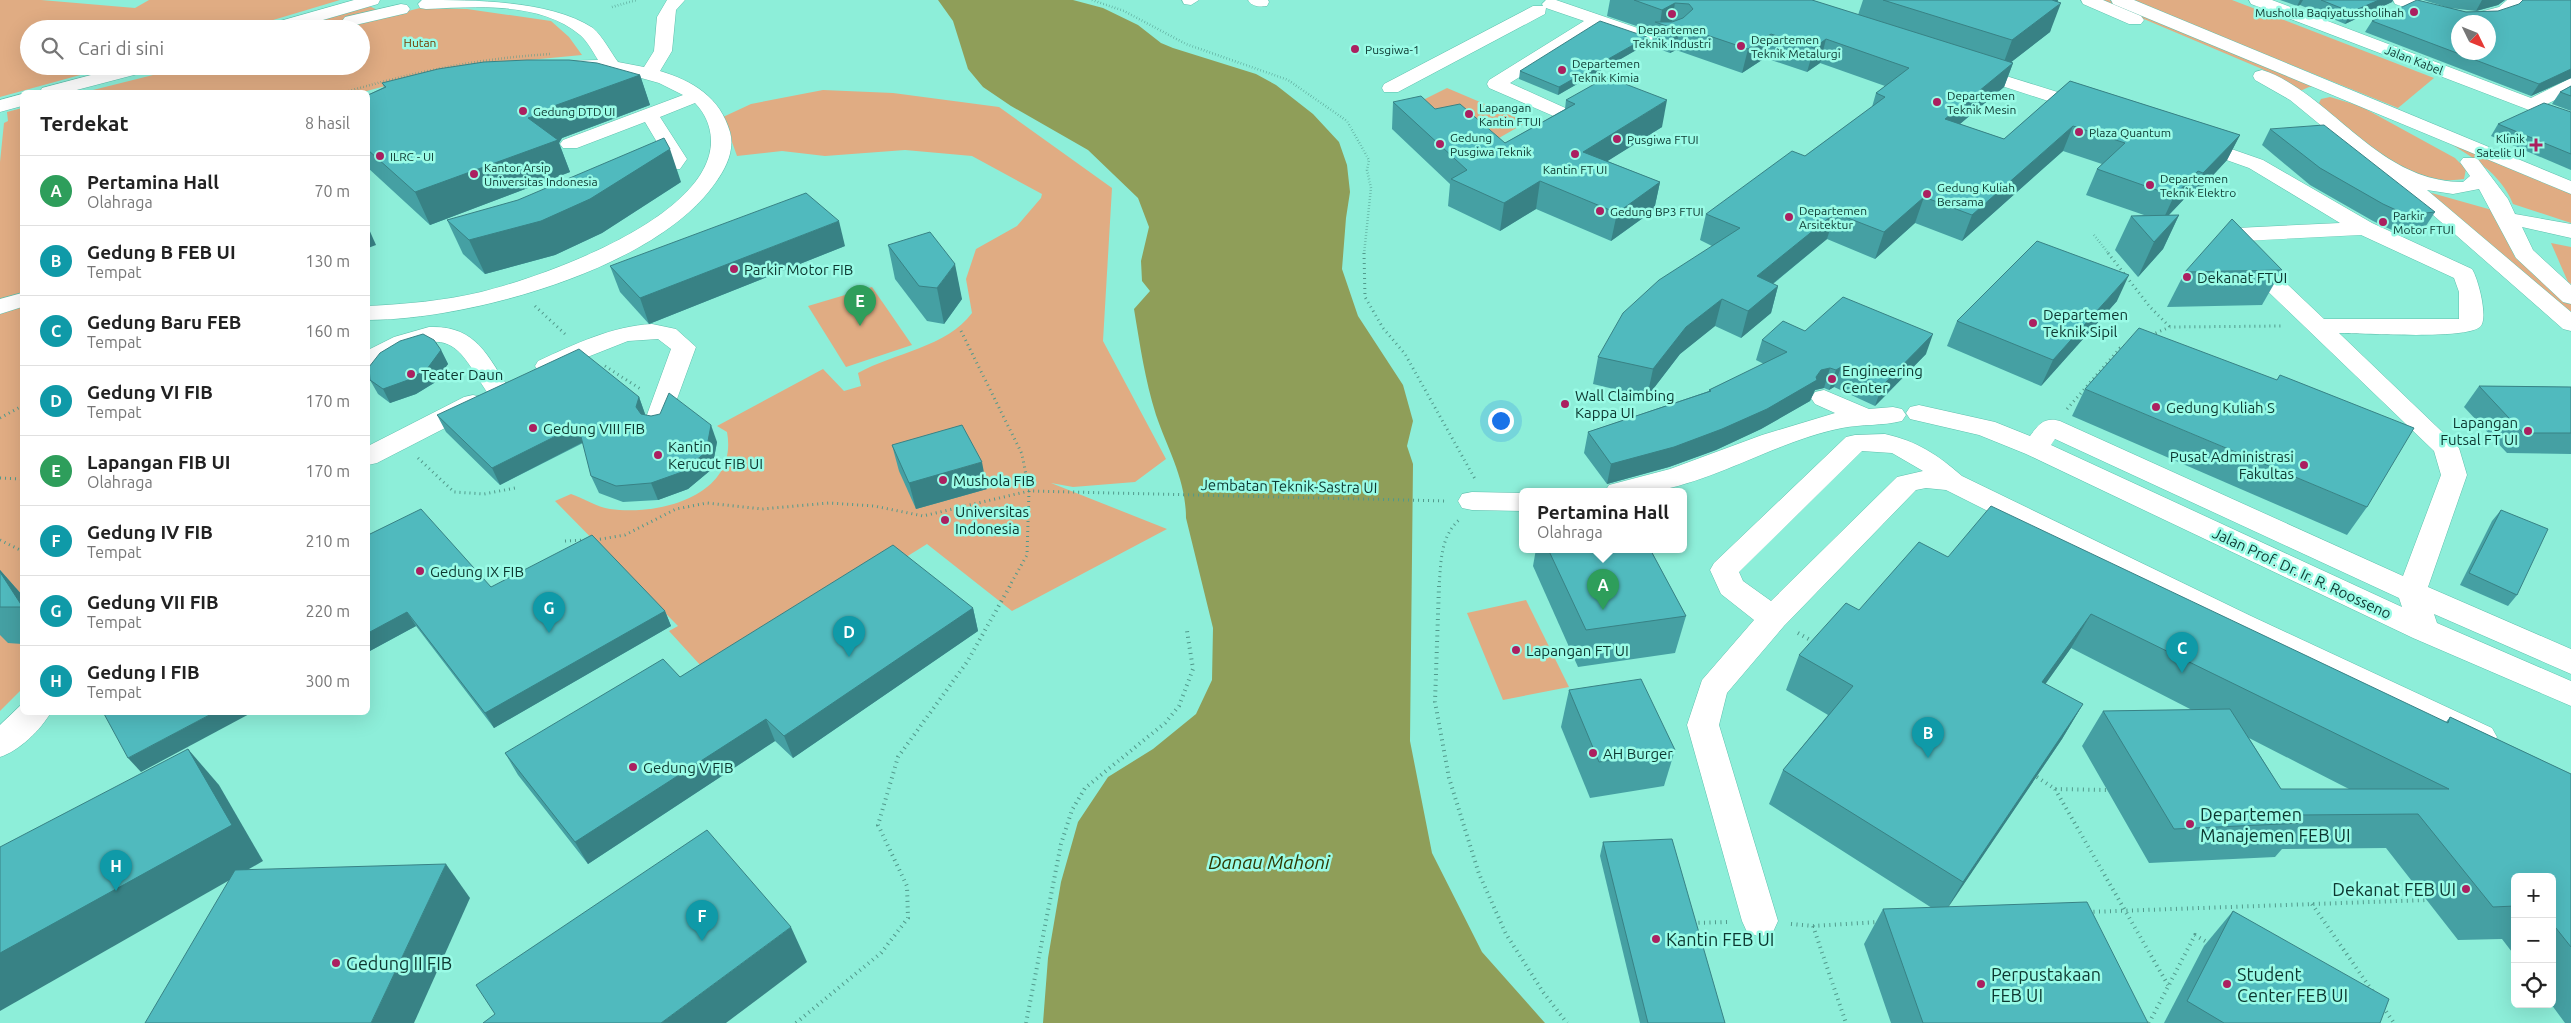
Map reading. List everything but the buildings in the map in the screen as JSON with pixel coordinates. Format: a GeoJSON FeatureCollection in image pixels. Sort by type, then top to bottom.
{"type":"FeatureCollection","features":[{"type":"Feature","properties":{"kind":"street"},"geometry":{"type":"LineString","coordinates":[[303,20],[372,0]]}},
{"type":"Feature","properties":{"kind":"street"},"geometry":{"type":"LineString","coordinates":[[380,0],[380,4],[386,7],[401,9]]}},
{"type":"Feature","properties":{"kind":"street"},"geometry":{"type":"LineString","coordinates":[[648,75],[663,50],[666,12],[671,4],[678,0]]}},
{"type":"Feature","properties":{"kind":"street"},"geometry":{"type":"LineString","coordinates":[[2089,0],[2278,83],[2304,100],[2393,172],[2571,324]]}},
{"type":"Feature","properties":{"kind":"street"},"geometry":{"type":"LineString","coordinates":[[2119,0],[2413,124],[2571,188]]}},
{"type":"Feature","properties":{"kind":"street","name":"Jalan Kabel"},"geometry":{"type":"LineString","coordinates":[[2257,0],[2571,120]]}},
{"type":"Feature","properties":{"kind":"street"},"geometry":{"type":"LineString","coordinates":[[2400,5],[2476,20],[2507,10],[2518,0]]}},
{"type":"Feature","properties":{"kind":"street"},"geometry":{"type":"LineString","coordinates":[[354,20],[433,1],[470,1],[551,13],[587,32],[610,66]]}},
{"type":"Feature","properties":{"kind":"street"},"geometry":{"type":"LineString","coordinates":[[1522,3],[1549,4],[1657,41],[1667,39],[1677,32]]}},
{"type":"Feature","properties":{"kind":"street"},"geometry":{"type":"LineString","coordinates":[[1390,88],[1549,4]]}},
{"type":"Feature","properties":{"kind":"street"},"geometry":{"type":"LineString","coordinates":[[1565,115],[1496,84],[1598,20]]}},
{"type":"Feature","properties":{"kind":"street"},"geometry":{"type":"LineString","coordinates":[[2344,34],[2367,23]]}},
{"type":"Feature","properties":{"kind":"street"},"geometry":{"type":"LineString","coordinates":[[370,314],[433,308],[464,294],[552,278],[600,259],[641,237],[675,214],[700,191],[716,168],[722,152],[721,130],[711,108],[697,96],[670,81],[610,66],[554,59]]}},
{"type":"Feature","properties":{"kind":"street"},"geometry":{"type":"LineString","coordinates":[[1957,65],[2104,113]]}},
{"type":"Feature","properties":{"kind":"street"},"geometry":{"type":"LineString","coordinates":[[57,90],[113,75]]}},
{"type":"Feature","properties":{"kind":"street"},"geometry":{"type":"LineString","coordinates":[[2532,105],[2571,84]]}},
{"type":"Feature","properties":{"kind":"street"},"geometry":{"type":"LineString","coordinates":[[2304,100],[2311,94],[2324,92],[2352,97]]}},
{"type":"Feature","properties":{"kind":"street"},"geometry":{"type":"LineString","coordinates":[[570,144],[697,96]]}},
{"type":"Feature","properties":{"kind":"street"},"geometry":{"type":"LineString","coordinates":[[0,106],[20,101]]}},
{"type":"Feature","properties":{"kind":"street"},"geometry":{"type":"LineString","coordinates":[[649,114],[675,162],[722,152]]}},
{"type":"Feature","properties":{"kind":"street"},"geometry":{"type":"LineString","coordinates":[[2413,124],[2471,163],[2481,174],[2508,220],[2524,253],[2571,297]]}},
{"type":"Feature","properties":{"kind":"street"},"geometry":{"type":"LineString","coordinates":[[2178,136],[2256,164],[2364,228],[2464,274],[2508,270]]}},
{"type":"Feature","properties":{"kind":"street"},"geometry":{"type":"LineString","coordinates":[[2393,172],[2436,185],[2459,188],[2470,186],[2481,174]]}},
{"type":"Feature","properties":{"kind":"street"},"geometry":{"type":"LineString","coordinates":[[2508,220],[2527,221],[2571,231]]}},
{"type":"Feature","properties":{"kind":"street"},"geometry":{"type":"LineString","coordinates":[[2364,228],[2234,237],[2236,248],[2446,448],[2454,475],[2412,592],[2424,630]]}},
{"type":"Feature","properties":{"kind":"street"},"geometry":{"type":"LineString","coordinates":[[2319,326],[2459,327],[2471,322],[2470,292],[2464,274]]}},
{"type":"Feature","properties":{"kind":"street"},"geometry":{"type":"LineString","coordinates":[[0,307],[20,301]]}},
{"type":"Feature","properties":{"kind":"street"},"geometry":{"type":"LineString","coordinates":[[370,456],[582,349],[633,332],[665,333],[684,347],[657,423]]}},
{"type":"Feature","properties":{"kind":"street"},"geometry":{"type":"LineString","coordinates":[[370,359],[379,353],[426,334],[446,333],[464,342],[512,383]]}},
{"type":"Feature","properties":{"kind":"street"},"geometry":{"type":"LineString","coordinates":[[1824,398],[1864,417]]}},
{"type":"Feature","properties":{"kind":"street"},"geometry":{"type":"LineString","coordinates":[[1919,413],[2043,438]]}},
{"type":"Feature","properties":{"kind":"street"},"geometry":{"type":"LineString","coordinates":[[1631,488],[1678,476],[1780,438],[1840,420],[1892,415]]}},
{"type":"Feature","properties":{"kind":"street","name":"Jalan Prof. Dr. Ir. R. Roosseno"},"geometry":{"type":"LineString","coordinates":[[2043,438],[2412,592],[2571,662]]}},
{"type":"Feature","properties":{"kind":"street","name":"Jalan Prof. Dr. Ir. R. Roosseno"},"geometry":{"type":"LineString","coordinates":[[2043,438],[2424,630],[2571,694]]}},
{"type":"Feature","properties":{"kind":"street"},"geometry":{"type":"LineString","coordinates":[[1773,618],[1731,587],[1724,570],[1855,443],[1878,441],[1903,446],[1926,459],[1952,482],[2240,624],[2504,747]]}},
{"type":"Feature","properties":{"kind":"street"},"geometry":{"type":"LineString","coordinates":[[1760,921],[1703,725],[1713,689],[1773,618],[1907,483],[1926,479],[1952,482]]}},
{"type":"Feature","properties":{"kind":"street"},"geometry":{"type":"LineString","coordinates":[[1477,501],[1519,502]]}},
{"type":"Feature","properties":{"kind":"street"},"geometry":{"type":"LineString","coordinates":[[0,744],[32,715]]}},
{"type":"Feature","properties":{"kind":"path"},"geometry":{"type":"LineString","coordinates":[[612,6],[637,0]]}},
{"type":"Feature","properties":{"kind":"path"},"geometry":{"type":"LineString","coordinates":[[1092,0],[1124,11],[1186,44],[1288,80],[1347,121],[1369,160],[1367,170],[1372,188],[1363,261],[1365,297],[1382,328],[1405,354],[1476,480],[1477,501],[1451,527],[1442,548],[1437,612],[1435,702],[1449,778],[1479,874],[1506,934],[1543,992],[1567,1023]]}},
{"type":"Feature","properties":{"kind":"path"},"geometry":{"type":"LineString","coordinates":[[353,90],[406,75],[441,68],[554,59]]}},
{"type":"Feature","properties":{"kind":"path"},"geometry":{"type":"LineString","coordinates":[[2094,235],[2150,307],[2170,327]]}},
{"type":"Feature","properties":{"kind":"path"},"geometry":{"type":"LineString","coordinates":[[2145,338],[2170,327],[2319,326]]}},
{"type":"Feature","properties":{"kind":"path"},"geometry":{"type":"LineString","coordinates":[[796,1023],[881,954],[908,918],[907,886],[878,825],[898,757],[967,662],[1027,555],[1028,491],[1022,454],[961,331]]}},
{"type":"Feature","properties":{"kind":"path"},"geometry":{"type":"LineString","coordinates":[[2043,438],[2120,348],[2128,344]]}},
{"type":"Feature","properties":{"kind":"path"},"geometry":{"type":"LineString","coordinates":[[0,418],[20,407]]}},
{"type":"Feature","properties":{"kind":"path"},"geometry":{"type":"LineString","coordinates":[[400,441],[454,492],[484,494],[515,488]]}},
{"type":"Feature","properties":{"kind":"path"},"geometry":{"type":"LineString","coordinates":[[0,478],[20,479]]}},
{"type":"Feature","properties":{"kind":"path","name":"Jembatan Teknik-Sastra UI"},"geometry":{"type":"LineString","coordinates":[[565,541],[607,540],[625,535],[676,509],[707,503],[762,509],[828,503],[874,506],[923,516],[1028,491],[1477,501]]}},
{"type":"Feature","properties":{"kind":"path"},"geometry":{"type":"LineString","coordinates":[[0,540],[20,550]]}},
{"type":"Feature","properties":{"kind":"path"},"geometry":{"type":"LineString","coordinates":[[1026,1023],[1061,844],[1072,810],[1085,788],[1165,723],[1179,706],[1189,684],[1193,669],[1187,631]]}},
{"type":"Feature","properties":{"kind":"path"},"geometry":{"type":"LineString","coordinates":[[2036,777],[2055,788],[2106,790]]}},
{"type":"Feature","properties":{"kind":"path"},"geometry":{"type":"LineString","coordinates":[[2055,788],[2169,985]]}},
{"type":"Feature","properties":{"kind":"path"},"geometry":{"type":"LineString","coordinates":[[2085,912],[2427,900]]}},
{"type":"Feature","properties":{"kind":"path"},"geometry":{"type":"LineString","coordinates":[[2312,904],[2394,1023]]}},
{"type":"Feature","properties":{"kind":"path"},"geometry":{"type":"LineString","coordinates":[[1692,923],[1760,921],[1813,926],[1881,922]]}},
{"type":"Feature","properties":{"kind":"path"},"geometry":{"type":"LineString","coordinates":[[1813,926],[1846,1023]]}},
{"type":"Feature","properties":{"kind":"path"},"geometry":{"type":"LineString","coordinates":[[2148,1023],[2195,935],[2220,950]]}},
{"type":"Feature","properties":{"kind":"green space"},"geometry":{"type":"Polygon","coordinates":[[[0,0],[41,0],[135,8],[149,0],[340,0],[273,20],[20,20],[20,75],[80,75],[0,97],[0,0]]]}},
{"type":"Feature","properties":{"kind":"green space"},"geometry":{"type":"Polygon","coordinates":[[[2099,0],[2109,0],[2319,87],[2309,87],[2300,91],[2262,69],[2099,0]]]}},
{"type":"Feature","properties":{"kind":"green space"},"geometry":{"type":"Polygon","coordinates":[[[2130,0],[2232,0],[2434,78],[2398,108],[2130,0]]]}},
{"type":"Feature","properties":{"kind":"green space"},"geometry":{"type":"Polygon","coordinates":[[[369,6],[380,11],[342,20],[316,20],[369,6]]]}},
{"type":"Feature","properties":{"kind":"green space","name":"Hutan"},"geometry":{"type":"Polygon","coordinates":[[[420,8],[467,9],[551,21],[569,37],[582,55],[497,63],[419,77],[370,90],[93,90],[153,75],[370,75],[370,21],[420,8]]]}},
{"type":"Feature","properties":{"kind":"green space","name":"Lapangan Kantin FTUI"},"geometry":{"type":"Polygon","coordinates":[[[1447,88],[1527,122],[1492,142],[1411,106],[1447,88]]]}},
{"type":"Feature","properties":{"kind":"green space"},"geometry":{"type":"Polygon","coordinates":[[[823,90],[893,93],[999,107],[1112,188],[1103,341],[1166,459],[1135,482],[1073,487],[1051,483],[1167,529],[1012,611],[927,544],[712,678],[669,631],[678,626],[555,501],[571,494],[605,508],[629,510],[671,505],[691,497],[708,486],[721,472],[727,454],[727,432],[717,426],[823,369],[844,391],[861,386],[858,373],[934,342],[961,325],[972,313],[966,279],[976,249],[1017,226],[1041,198],[1042,194],[972,156],[905,150],[825,156],[782,151],[737,156],[723,117],[751,104],[823,90]]]}},
{"type":"Feature","properties":{"kind":"green space"},"geometry":{"type":"Polygon","coordinates":[[[2330,97],[2360,106],[2455,158],[2466,169],[2464,179],[2444,180],[2425,176],[2389,160],[2325,110],[2319,103],[2321,99],[2330,97]]]}},
{"type":"Feature","properties":{"kind":"green space"},"geometry":{"type":"Polygon","coordinates":[[[20,109],[20,295],[0,302],[0,162],[4,123],[8,121],[7,112],[20,109]]]}},
{"type":"Feature","properties":{"kind":"green space"},"geometry":{"type":"Polygon","coordinates":[[[2444,140],[2571,192],[2571,223],[2513,204],[2508,193],[2493,174],[2475,159],[2444,140]]]}},
{"type":"Feature","properties":{"kind":"green space"},"geometry":{"type":"Polygon","coordinates":[[[2421,190],[2492,210],[2515,257],[2571,302],[2571,314],[2421,190]]]}},
{"type":"Feature","properties":{"kind":"green space"},"geometry":{"type":"Polygon","coordinates":[[[2551,243],[2571,247],[2571,284],[2568,282],[2551,243]]]}},
{"type":"Feature","properties":{"kind":"green space"},"geometry":{"type":"Polygon","coordinates":[[[872,287],[912,345],[846,367],[808,306],[872,287]]]}},
{"type":"Feature","properties":{"kind":"green space"},"geometry":{"type":"Polygon","coordinates":[[[20,306],[20,691],[0,711],[0,312],[20,306]]]}},
{"type":"Feature","properties":{"kind":"green space","name":"Lapangan FT UI"},"geometry":{"type":"Polygon","coordinates":[[[1526,600],[1569,687],[1503,700],[1467,613],[1526,600]]]}},
{"type":"Feature","properties":{"kind":"water","name":"Danau Mahoni"},"geometry":{"type":"Polygon","coordinates":[[[938,0],[1073,0],[1103,8],[1138,25],[1161,43],[1256,74],[1276,85],[1313,114],[1339,142],[1347,165],[1350,192],[1342,269],[1358,316],[1403,385],[1413,421],[1407,446],[1413,464],[1410,741],[1432,853],[1482,952],[1545,1023],[1043,1023],[1048,958],[1061,882],[1078,822],[1108,777],[1153,749],[1196,714],[1212,680],[1213,628],[1186,518],[1180,478],[1156,415],[1149,389],[1134,309],[1150,291],[1142,281],[1141,261],[1149,227],[1138,198],[1088,150],[1011,106],[983,87],[968,69],[953,21],[938,0]]]}},
{"type":"Feature","properties":{"kind":"place","name":"Musholla Baqiyatussholihah"},"geometry":{"type":"Point","coordinates":[2414,12]}},
{"type":"Feature","properties":{"kind":"place","name":"Departemen Teknik Industri"},"geometry":{"type":"Point","coordinates":[1672,14]}},
{"type":"Feature","properties":{"kind":"place","name":"Departemen Teknik Metalurgi"},"geometry":{"type":"Point","coordinates":[1741,46]}},
{"type":"Feature","properties":{"kind":"place","name":"Pusgiwa-1"},"geometry":{"type":"Point","coordinates":[1355,49]}},
{"type":"Feature","properties":{"kind":"place","name":"Departemen Teknik Kimia"},"geometry":{"type":"Point","coordinates":[1562,70]}},
{"type":"Feature","properties":{"kind":"place","name":"Departemen Teknik Mesin"},"geometry":{"type":"Point","coordinates":[1937,102]}},
{"type":"Feature","properties":{"kind":"place","name":"Gedung DTD UI"},"geometry":{"type":"Point","coordinates":[523,111]}},
{"type":"Feature","properties":{"kind":"place","name":"Lapangan Kantin FTUI"},"geometry":{"type":"Point","coordinates":[1469,114]}},
{"type":"Feature","properties":{"kind":"place","name":"Plaza Quantum"},"geometry":{"type":"Point","coordinates":[2079,132]}},
{"type":"Feature","properties":{"kind":"place","name":"Pusgiwa FTUI"},"geometry":{"type":"Point","coordinates":[1617,139]}},
{"type":"Feature","properties":{"kind":"place","name":"Gedung Pusgiwa Teknik"},"geometry":{"type":"Point","coordinates":[1440,144]}},
{"type":"Feature","properties":{"kind":"place","name":"Klinik Satelit UI"},"geometry":{"type":"Point","coordinates":[2536,145]}},
{"type":"Feature","properties":{"kind":"place","name":"Kantin FT UI"},"geometry":{"type":"Point","coordinates":[1575,154]}},
{"type":"Feature","properties":{"kind":"place","name":"ILRC - UI"},"geometry":{"type":"Point","coordinates":[380,156]}},
{"type":"Feature","properties":{"kind":"place","name":"Kantor Arsip Universitas Indonesia"},"geometry":{"type":"Point","coordinates":[474,174]}},
{"type":"Feature","properties":{"kind":"place","name":"Departemen Teknik Elektro"},"geometry":{"type":"Point","coordinates":[2150,185]}},
{"type":"Feature","properties":{"kind":"place","name":"Gedung Kuliah Bersama"},"geometry":{"type":"Point","coordinates":[1927,194]}},
{"type":"Feature","properties":{"kind":"place","name":"Gedung BP3 FTUI"},"geometry":{"type":"Point","coordinates":[1600,211]}},
{"type":"Feature","properties":{"kind":"place","name":"Departemen Arsitektur"},"geometry":{"type":"Point","coordinates":[1789,217]}},
{"type":"Feature","properties":{"kind":"place","name":"Parkir Motor FTUI"},"geometry":{"type":"Point","coordinates":[2383,222]}},
{"type":"Feature","properties":{"kind":"place","name":"Parkir Motor FIB"},"geometry":{"type":"Point","coordinates":[734,269]}},
{"type":"Feature","properties":{"kind":"place","name":"Dekanat FTUI"},"geometry":{"type":"Point","coordinates":[2187,277]}},
{"type":"Feature","properties":{"kind":"place","name":"Departemen Teknik Sipil"},"geometry":{"type":"Point","coordinates":[2033,323]}},
{"type":"Feature","properties":{"kind":"place","name":"Lapangan FIB UI"},"geometry":{"type":"Point","coordinates":[860,326]}},
{"type":"Feature","properties":{"kind":"place","name":"Teater Daun"},"geometry":{"type":"Point","coordinates":[411,374]}},
{"type":"Feature","properties":{"kind":"place","name":"Engineering Center"},"geometry":{"type":"Point","coordinates":[1832,379]}},
{"type":"Feature","properties":{"kind":"place","name":"Wall Claimbing Kappa UI"},"geometry":{"type":"Point","coordinates":[1565,404]}},
{"type":"Feature","properties":{"kind":"place","name":"Gedung Kuliah S"},"geometry":{"type":"Point","coordinates":[2156,407]}},
{"type":"Feature","properties":{"kind":"place","name":"Gedung VIII FIB"},"geometry":{"type":"Point","coordinates":[533,428]}},
{"type":"Feature","properties":{"kind":"place","name":"Lapangan Futsal FT UI"},"geometry":{"type":"Point","coordinates":[2528,431]}},
{"type":"Feature","properties":{"kind":"place","name":"Kantin Kerucut FIB UI"},"geometry":{"type":"Point","coordinates":[658,455]}},
{"type":"Feature","properties":{"kind":"place","name":"Pusat Administrasi Fakultas"},"geometry":{"type":"Point","coordinates":[2304,465]}},
{"type":"Feature","properties":{"kind":"place","name":"Mushola FIB"},"geometry":{"type":"Point","coordinates":[943,480]}},
{"type":"Feature","properties":{"kind":"place","name":"Universitas Indonesia"},"geometry":{"type":"Point","coordinates":[945,520]}},
{"type":"Feature","properties":{"kind":"place","name":"Gedung IX FIB"},"geometry":{"type":"Point","coordinates":[420,571]}},
{"type":"Feature","properties":{"kind":"place","name":"Pertamina Hall"},"geometry":{"type":"Point","coordinates":[1603,610]}},
{"type":"Feature","properties":{"kind":"place","name":"Gedung VII FIB"},"geometry":{"type":"Point","coordinates":[549,633]}},
{"type":"Feature","properties":{"kind":"place","name":"Lapangan FT UI"},"geometry":{"type":"Point","coordinates":[1516,650]}},
{"type":"Feature","properties":{"kind":"place","name":"Gedung VI FIB"},"geometry":{"type":"Point","coordinates":[849,657]}},
{"type":"Feature","properties":{"kind":"place","name":"Gedung Baru FEB"},"geometry":{"type":"Point","coordinates":[2182,673]}},
{"type":"Feature","properties":{"kind":"place","name":"AH Burger"},"geometry":{"type":"Point","coordinates":[1593,753]}},
{"type":"Feature","properties":{"kind":"place","name":"Gedung B FEB UI"},"geometry":{"type":"Point","coordinates":[1928,758]}},
{"type":"Feature","properties":{"kind":"place","name":"Gedung V FIB"},"geometry":{"type":"Point","coordinates":[633,767]}},
{"type":"Feature","properties":{"kind":"place","name":"Departemen Manajemen FEB UI"},"geometry":{"type":"Point","coordinates":[2190,824]}},
{"type":"Feature","properties":{"kind":"place","name":"Dekanat FEB UI"},"geometry":{"type":"Point","coordinates":[2466,889]}},
{"type":"Feature","properties":{"kind":"place","name":"Gedung I FIB"},"geometry":{"type":"Point","coordinates":[116,891]}},
{"type":"Feature","properties":{"kind":"place","name":"Kantin FEB UI"},"geometry":{"type":"Point","coordinates":[1656,939]}},
{"type":"Feature","properties":{"kind":"place","name":"Gedung IV FIB"},"geometry":{"type":"Point","coordinates":[702,941]}},
{"type":"Feature","properties":{"kind":"place","name":"Gedung II FIB"},"geometry":{"type":"Point","coordinates":[336,963]}},
{"type":"Feature","properties":{"kind":"place","name":"Perpustakaan FEB UI"},"geometry":{"type":"Point","coordinates":[1981,984]}},
{"type":"Feature","properties":{"kind":"place","name":"Student Center FEB UI"},"geometry":{"type":"Point","coordinates":[2227,984]}}]}
